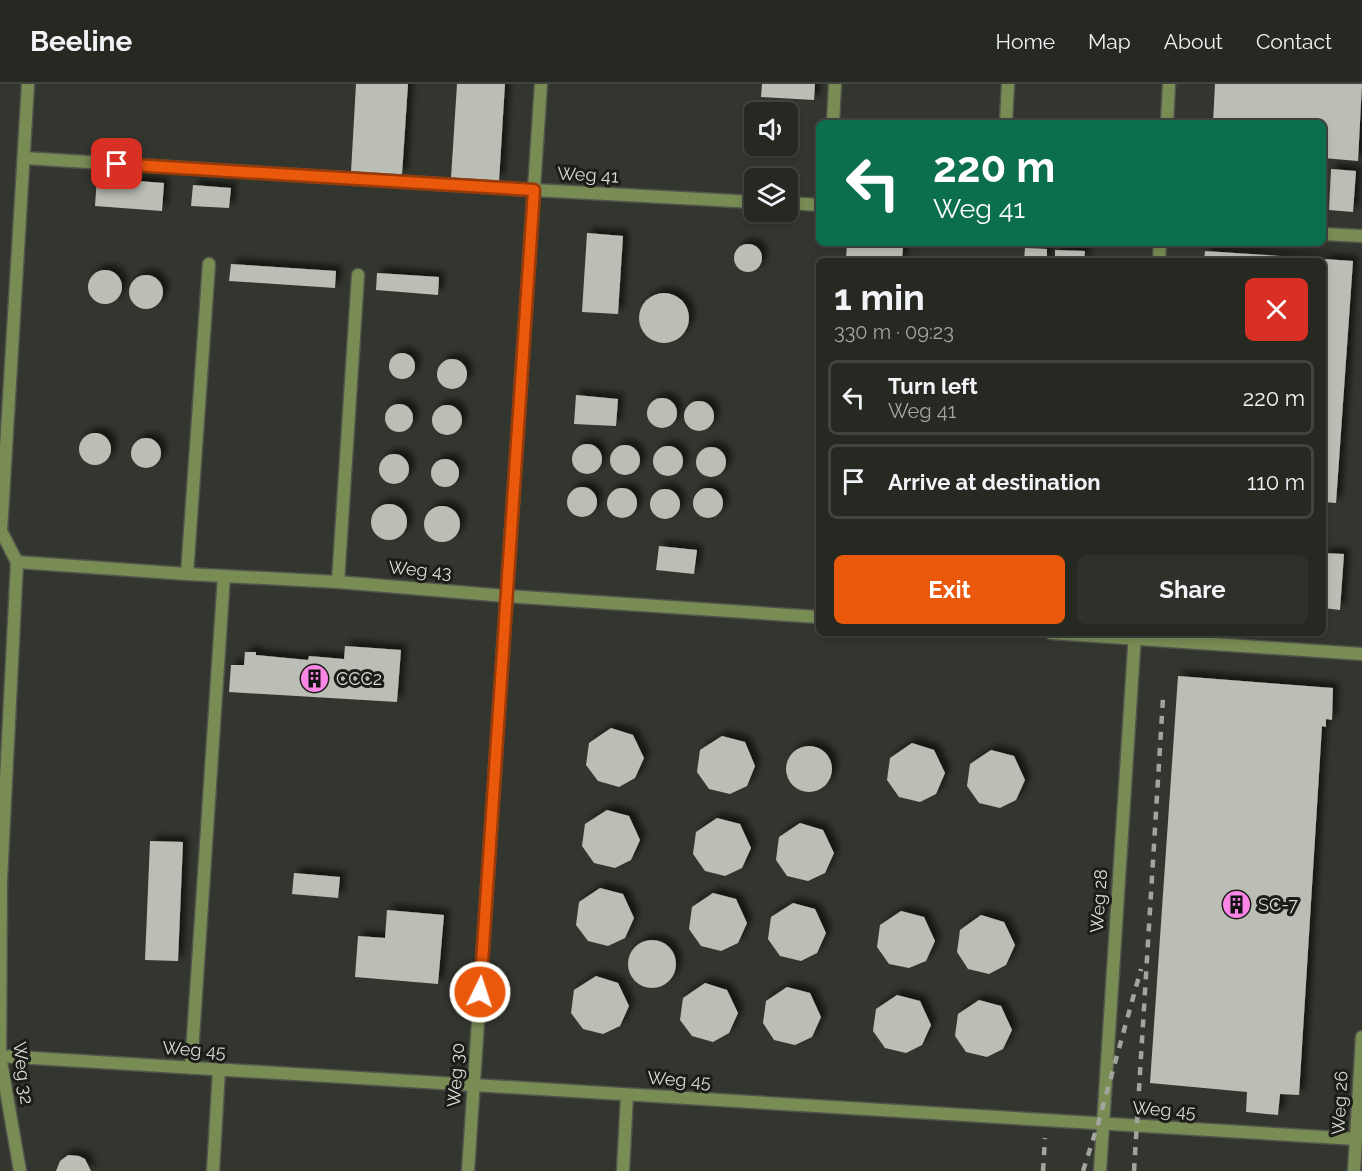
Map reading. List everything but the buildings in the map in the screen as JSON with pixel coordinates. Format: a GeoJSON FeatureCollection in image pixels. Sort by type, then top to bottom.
{"type":"FeatureCollection","features":[{"type":"Feature","properties":{"kind":"lane"},"geometry":{"type":"LineString","coordinates":[[17,562],[1,531],[28,84]]}},
{"type":"Feature","properties":{"kind":"lane","name":"Weg 30"},"geometry":{"type":"LineString","coordinates":[[468,1171],[541,84]]}},
{"type":"Feature","properties":{"kind":"lane"},"geometry":{"type":"LineString","coordinates":[[833,120],[835,84]]}},
{"type":"Feature","properties":{"kind":"lane"},"geometry":{"type":"LineString","coordinates":[[1006,120],[1008,84]]}},
{"type":"Feature","properties":{"kind":"lane"},"geometry":{"type":"LineString","coordinates":[[1167,120],[1169,84]]}},
{"type":"Feature","properties":{"kind":"lane","name":"Weg 41"},"geometry":{"type":"LineString","coordinates":[[24,158],[744,201]]}},
{"type":"Feature","properties":{"kind":"lane"},"geometry":{"type":"LineString","coordinates":[[798,204],[816,205]]}},
{"type":"Feature","properties":{"kind":"lane"},"geometry":{"type":"LineString","coordinates":[[1326,234],[1362,236]]}},
{"type":"Feature","properties":{"kind":"lane"},"geometry":{"type":"LineString","coordinates":[[187,574],[209,264]]}},
{"type":"Feature","properties":{"kind":"lane"},"geometry":{"type":"LineString","coordinates":[[338,582],[358,275]]}},
{"type":"Feature","properties":{"kind":"lane","name":"Weg 43"},"geometry":{"type":"LineString","coordinates":[[17,562],[338,582],[816,617]]}},
{"type":"Feature","properties":{"kind":"lane","name":"Weg 32"},"geometry":{"type":"LineString","coordinates":[[17,562],[1,880],[0,1056],[20,1171]]}},
{"type":"Feature","properties":{"kind":"lane"},"geometry":{"type":"LineString","coordinates":[[191,1068],[224,576]]}},
{"type":"Feature","properties":{"kind":"lane"},"geometry":{"type":"LineString","coordinates":[[1134,636],[1362,654]]}},
{"type":"Feature","properties":{"kind":"lane","name":"Weg 28"},"geometry":{"type":"LineString","coordinates":[[1100,1171],[1134,636]]}},
{"type":"Feature","properties":{"kind":"lane","name":"Weg 26"},"geometry":{"type":"LineString","coordinates":[[1354,1171],[1362,1037]]}},
{"type":"Feature","properties":{"kind":"lane","name":"Weg 45"},"geometry":{"type":"LineString","coordinates":[[0,1056],[1356,1139]]}},
{"type":"Feature","properties":{"kind":"lane"},"geometry":{"type":"LineString","coordinates":[[213,1171],[219,1070]]}},
{"type":"Feature","properties":{"kind":"lane"},"geometry":{"type":"LineString","coordinates":[[622,1171],[627,1095]]}},
{"type":"Feature","properties":{"kind":"railway"},"geometry":{"type":"LineString","coordinates":[[1134,1171],[1163,698]]}},
{"type":"Feature","properties":{"kind":"railway"},"geometry":{"type":"LineString","coordinates":[[1083,1171],[1141,969]]}},
{"type":"Feature","properties":{"kind":"railway"},"geometry":{"type":"LineString","coordinates":[[1043,1171],[1045,1138]]}},
{"type":"Feature","properties":{"kind":"place","name":"CCC2"},"geometry":{"type":"Point","coordinates":[315,679]}},
{"type":"Feature","properties":{"kind":"place","name":"SC-7"},"geometry":{"type":"Point","coordinates":[1237,905]}},
{"type":"Feature","properties":{"kind":"route"},"geometry":{"type":"LineString","coordinates":[[117,164],[534,190],[480,992]]}}]}
